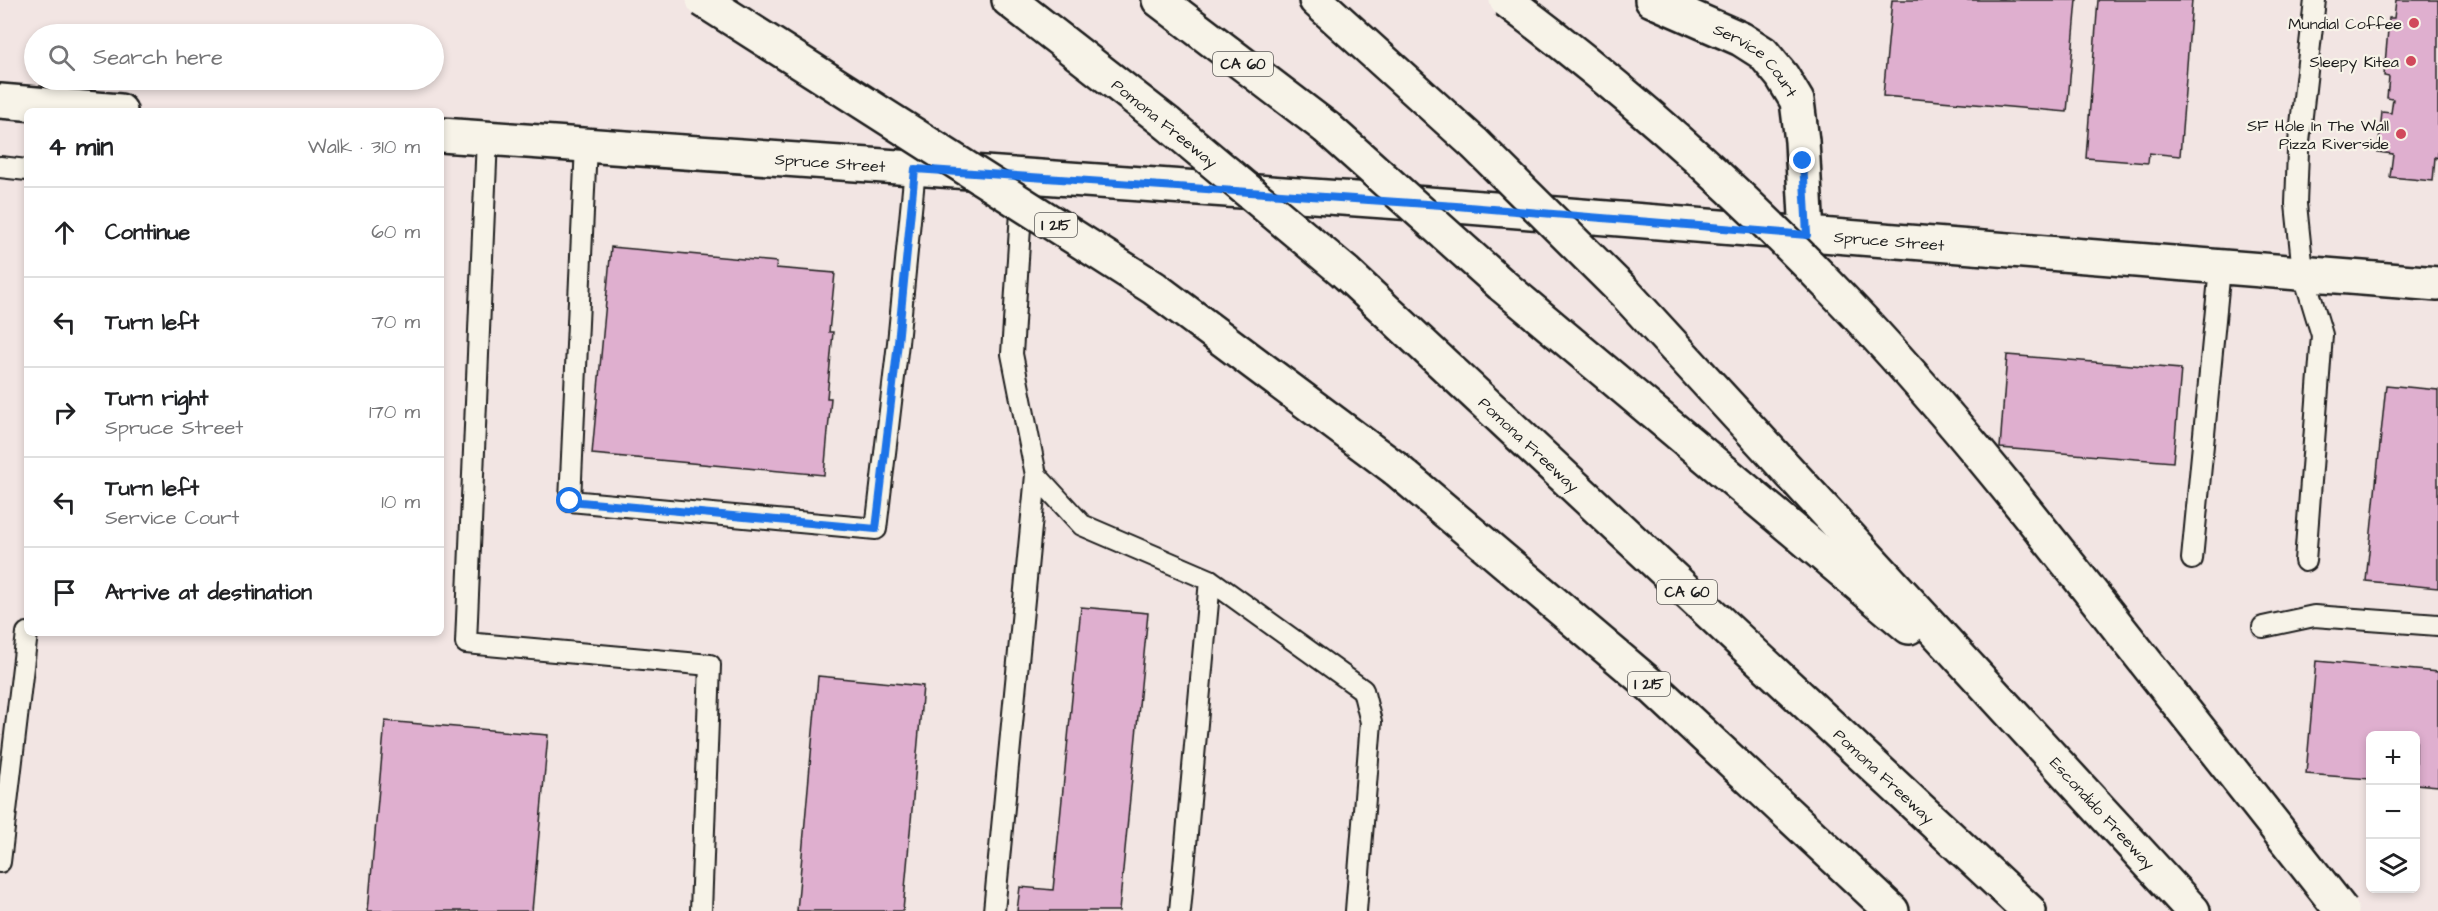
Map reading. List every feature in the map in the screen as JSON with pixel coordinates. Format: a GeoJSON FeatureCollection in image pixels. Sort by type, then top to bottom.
{"type":"FeatureCollection","features":[{"type":"Feature","properties":{"kind":"main road","name":"I 215"},"geometry":{"type":"LineString","coordinates":[[703,0],[1154,288],[1396,468],[1647,682],[1892,911]]}},
{"type":"Feature","properties":{"kind":"main road","name":"Pomona Freeway"},"geometry":{"type":"LineString","coordinates":[[1009,0],[1167,123],[1345,272],[2030,911]]}},
{"type":"Feature","properties":{"kind":"main road","name":"CA 60"},"geometry":{"type":"LineString","coordinates":[[1159,0],[1327,128],[1502,285],[2013,715]]}},
{"type":"Feature","properties":{"kind":"main road"},"geometry":{"type":"LineString","coordinates":[[1316,0],[1475,144],[1625,292],[2013,715]]}},
{"type":"Feature","properties":{"kind":"main road"},"geometry":{"type":"LineString","coordinates":[[1506,0],[1607,78],[1718,177],[1785,240],[1888,348],[1999,477],[2342,911]]}},
{"type":"Feature","properties":{"kind":"main road","name":"Service Court"},"geometry":{"type":"LineString","coordinates":[[1652,0],[1741,39],[1763,53],[1782,76],[1797,102],[1802,141],[1807,235]]}},
{"type":"Feature","properties":{"kind":"main road"},"geometry":{"type":"LineString","coordinates":[[0,100],[85,108]]}},
{"type":"Feature","properties":{"kind":"main road","name":"Spruce Street"},"geometry":{"type":"LineString","coordinates":[[444,135],[1456,206],[2438,284]]}},
{"type":"Feature","properties":{"kind":"main road","name":"Escondido Freeway"},"geometry":{"type":"LineString","coordinates":[[2013,715],[2193,911]]}},
{"type":"Feature","properties":{"kind":"lane"},"geometry":{"type":"LineString","coordinates":[[2305,561],[2322,335],[2303,272],[2296,204],[2298,161],[2315,0]]}},
{"type":"Feature","properties":{"kind":"lane"},"geometry":{"type":"LineString","coordinates":[[487,138],[466,643],[711,665],[701,911]]}},
{"type":"Feature","properties":{"kind":"lane"},"geometry":{"type":"LineString","coordinates":[[586,145],[570,501],[876,529],[898,343],[915,169]]}},
{"type":"Feature","properties":{"kind":"lane"},"geometry":{"type":"LineString","coordinates":[[0,167],[24,170]]}},
{"type":"Feature","properties":{"kind":"lane"},"geometry":{"type":"LineString","coordinates":[[994,911],[1036,475],[1012,354],[1023,176]]}},
{"type":"Feature","properties":{"kind":"lane"},"geometry":{"type":"LineString","coordinates":[[2192,559],[2220,268]]}},
{"type":"Feature","properties":{"kind":"lane"},"geometry":{"type":"LineString","coordinates":[[1036,475],[1082,525],[1210,580],[1363,690],[1371,722],[1356,911]]}},
{"type":"Feature","properties":{"kind":"lane"},"geometry":{"type":"LineString","coordinates":[[1180,911],[1210,580]]}},
{"type":"Feature","properties":{"kind":"lane"},"geometry":{"type":"LineString","coordinates":[[2263,627],[2314,616],[2438,625]]}},
{"type":"Feature","properties":{"kind":"lane"},"geometry":{"type":"LineString","coordinates":[[0,861],[27,636]]}},
{"type":"Feature","properties":{"kind":"building"},"geometry":{"type":"Polygon","coordinates":[[[1892,0],[2077,0],[2067,112],[1883,96],[1892,0]]]}},
{"type":"Feature","properties":{"kind":"building"},"geometry":{"type":"Polygon","coordinates":[[[2098,0],[2192,0],[2180,156],[2149,153],[2148,163],[2086,158],[2098,0]]]}},
{"type":"Feature","properties":{"kind":"building"},"geometry":{"type":"Polygon","coordinates":[[[2396,0],[2438,0],[2438,158],[2435,157],[2433,181],[2390,177],[2393,154],[2378,152],[2382,112],[2391,113],[2393,99],[2387,98],[2389,77],[2384,76],[2389,18],[2394,18],[2396,0]]]}},
{"type":"Feature","properties":{"kind":"building"},"geometry":{"type":"Polygon","coordinates":[[[611,247],[777,262],[776,268],[835,273],[829,332],[833,332],[827,398],[831,398],[824,475],[592,454],[611,247]]]}},
{"type":"Feature","properties":{"kind":"building"},"geometry":{"type":"Polygon","coordinates":[[[2007,355],[2181,369],[2173,462],[2000,448],[2007,355]]]}},
{"type":"Feature","properties":{"kind":"building"},"geometry":{"type":"Polygon","coordinates":[[[2386,385],[2438,390],[2438,588],[2366,581],[2386,385]]]}},
{"type":"Feature","properties":{"kind":"building"},"geometry":{"type":"Polygon","coordinates":[[[1081,607],[1148,613],[1119,911],[1017,911],[1020,887],[1053,890],[1081,607]]]}},
{"type":"Feature","properties":{"kind":"building"},"geometry":{"type":"Polygon","coordinates":[[[2316,661],[2438,672],[2438,786],[2420,784],[2420,731],[2366,731],[2366,779],[2306,774],[2316,661]]]}},
{"type":"Feature","properties":{"kind":"building"},"geometry":{"type":"Polygon","coordinates":[[[818,676],[923,686],[903,911],[797,911],[818,676]]]}},
{"type":"Feature","properties":{"kind":"building"},"geometry":{"type":"Polygon","coordinates":[[[385,721],[548,735],[532,911],[368,911],[385,721]]]}},
{"type":"Feature","properties":{"kind":"place","name":"Mundial Coffee"},"geometry":{"type":"Point","coordinates":[2414,23]}},
{"type":"Feature","properties":{"kind":"place","name":"Sleepy Kitea"},"geometry":{"type":"Point","coordinates":[2411,61]}},
{"type":"Feature","properties":{"kind":"place","name":"SF Hole In The Wall Pizza Riverside"},"geometry":{"type":"Point","coordinates":[2401,134]}},
{"type":"Feature","properties":{"kind":"route"},"geometry":{"type":"LineString","coordinates":[[570,501],[876,529],[898,343],[915,169],[1456,206],[1807,235],[1803,161]]}}]}
